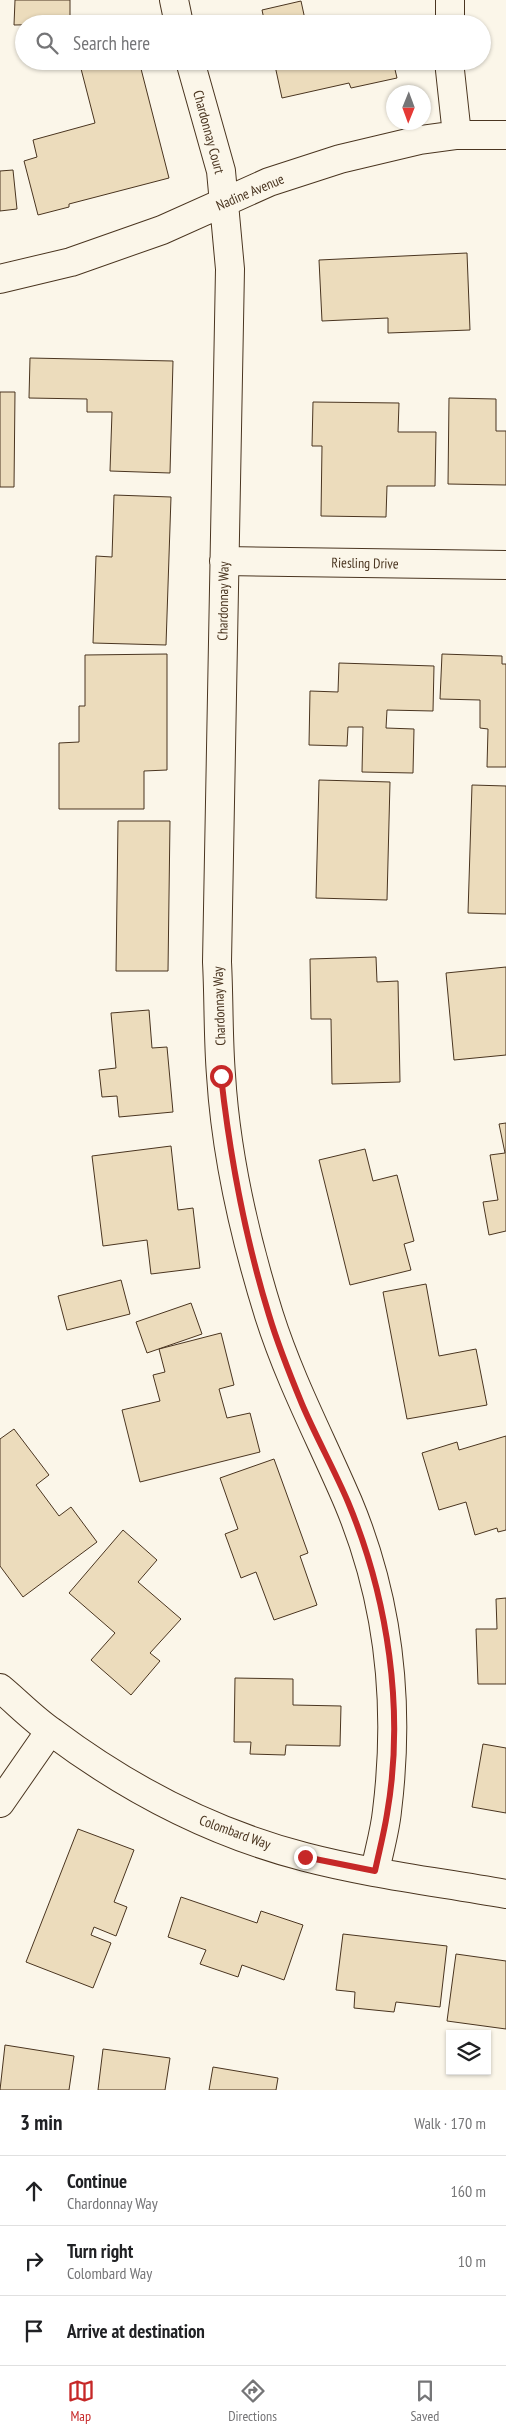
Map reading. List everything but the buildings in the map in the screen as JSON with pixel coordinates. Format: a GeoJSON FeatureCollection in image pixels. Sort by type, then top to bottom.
{"type":"FeatureCollection","features":[{"type":"Feature","properties":{"kind":"street"},"geometry":{"type":"LineString","coordinates":[[174,0],[177,15]]}},
{"type":"Feature","properties":{"kind":"street"},"geometry":{"type":"LineString","coordinates":[[450,0],[450,15]]}},
{"type":"Feature","properties":{"kind":"street","name":"Chardonnay Court"},"geometry":{"type":"LineString","coordinates":[[193,70],[221,172],[225,203]]}},
{"type":"Feature","properties":{"kind":"street"},"geometry":{"type":"LineString","coordinates":[[450,70],[457,135]]}},
{"type":"Feature","properties":{"kind":"street","name":"Nadine Avenue"},"geometry":{"type":"LineString","coordinates":[[0,279],[71,262],[162,230],[269,182],[340,159],[420,140],[457,135],[506,135]]}},
{"type":"Feature","properties":{"kind":"street","name":"Chardonnay Way"},"geometry":{"type":"LineString","coordinates":[[225,203],[230,269],[218,962],[221,1076],[226,1123],[240,1206],[269,1316],[302,1404],[348,1502],[365,1548],[380,1606],[391,1674],[393,1743],[387,1813],[375,1871]]}},
{"type":"Feature","properties":{"kind":"street","name":"Riesling Drive"},"geometry":{"type":"LineString","coordinates":[[224,561],[506,565]]}},
{"type":"Feature","properties":{"kind":"street","name":"Colombard Way"},"geometry":{"type":"LineString","coordinates":[[0,1688],[50,1731],[116,1777],[169,1806],[228,1832],[305,1857],[506,1894]]}},
{"type":"Feature","properties":{"kind":"street"},"geometry":{"type":"LineString","coordinates":[[0,1803],[13,1781],[50,1731]]}},
{"type":"Feature","properties":{"kind":"route"},"geometry":{"type":"LineString","coordinates":[[221,1076],[227,1132],[240,1206],[269,1316],[302,1404],[348,1502],[365,1548],[380,1606],[391,1674],[393,1743],[387,1813],[375,1871],[305,1857]]}}]}
